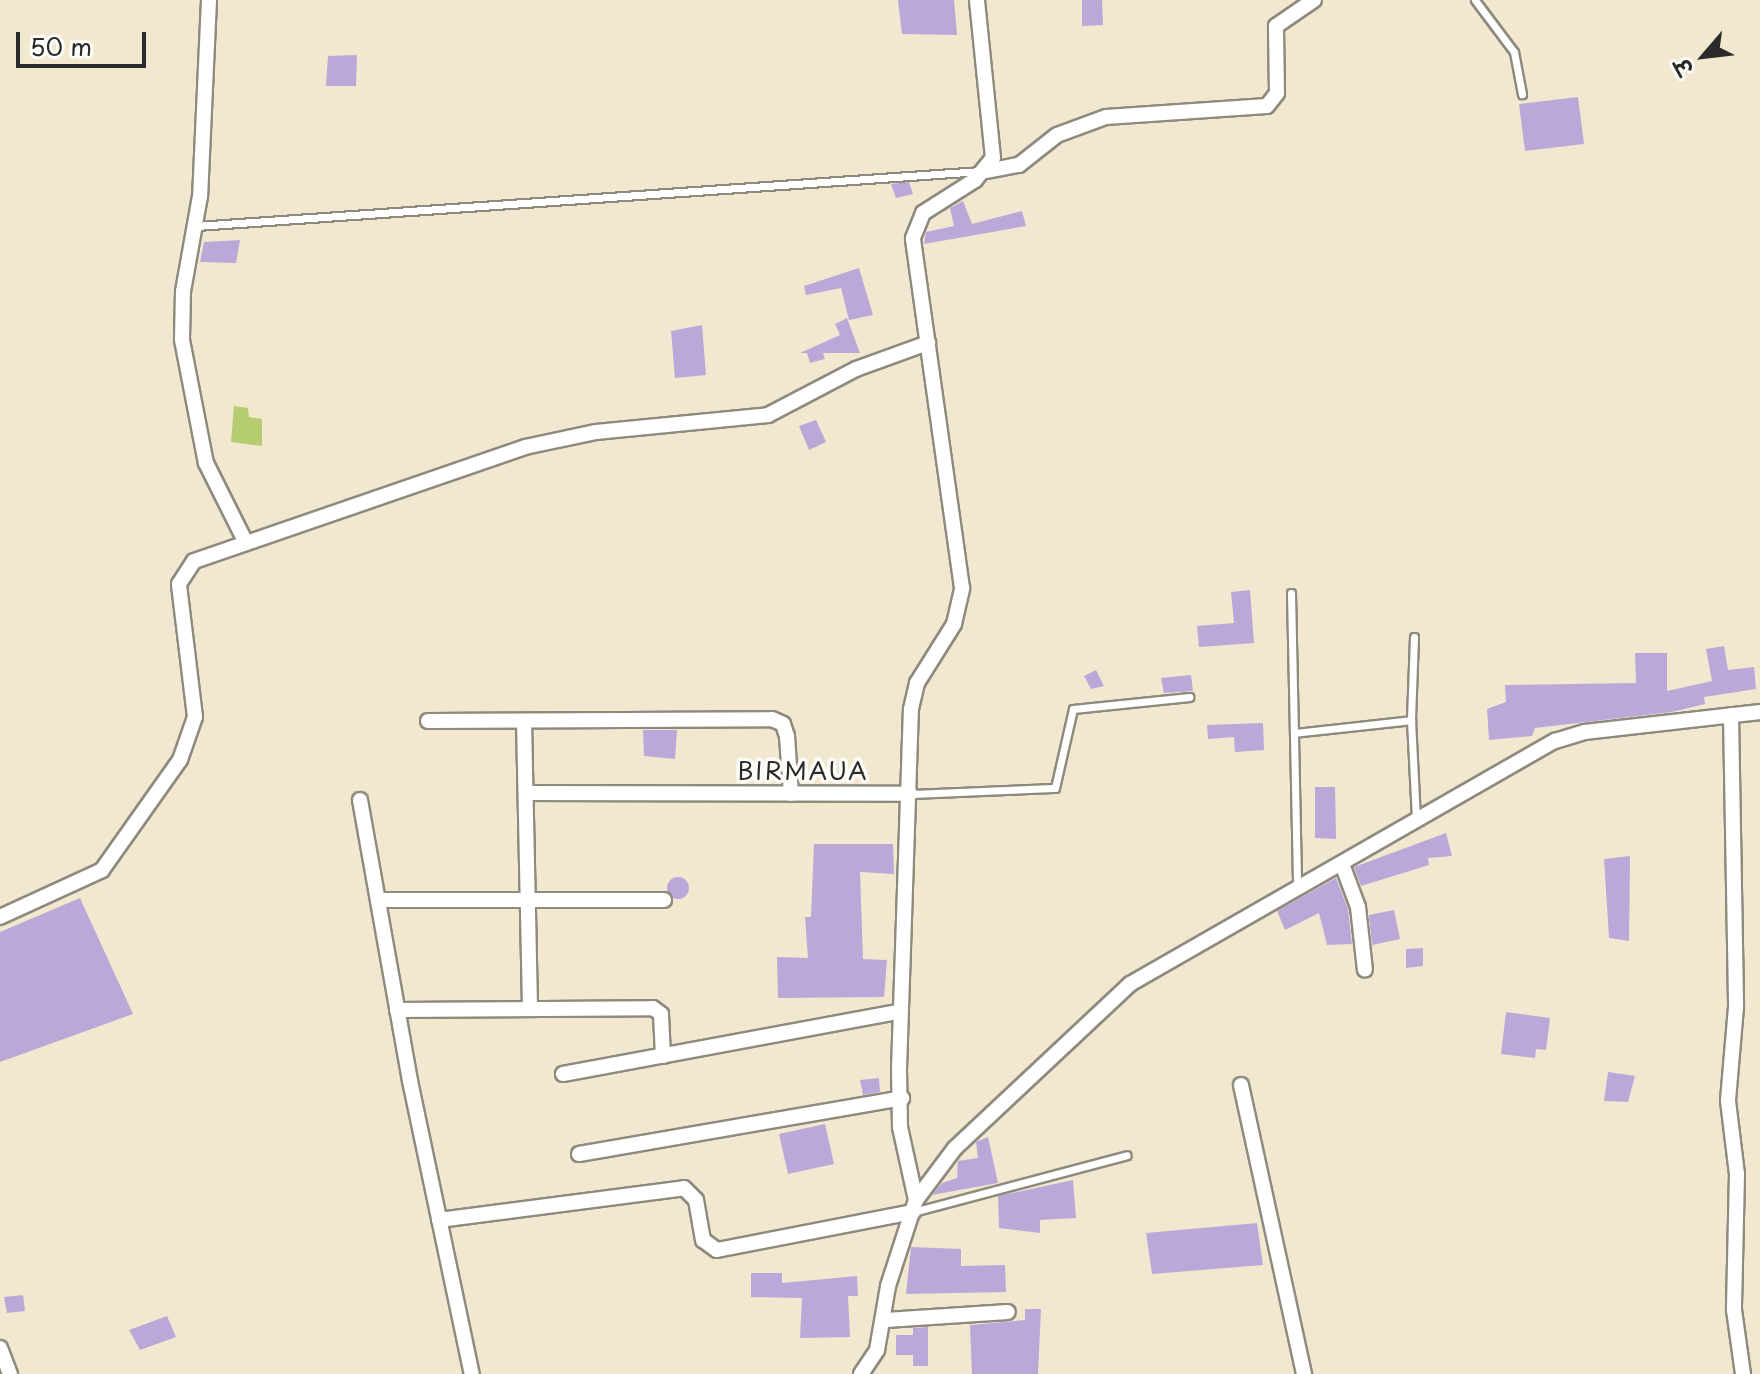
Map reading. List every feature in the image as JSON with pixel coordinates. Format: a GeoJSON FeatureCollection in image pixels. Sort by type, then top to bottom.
{"type":"FeatureCollection","features":[{"type":"Feature","properties":{"kind":"street"},"geometry":{"type":"LineString","coordinates":[[209,0],[196,226],[183,291],[182,340],[206,463],[246,543]]}},
{"type":"Feature","properties":{"kind":"street"},"geometry":{"type":"LineString","coordinates":[[977,0],[993,139],[987,171]]}},
{"type":"Feature","properties":{"kind":"street"},"geometry":{"type":"LineString","coordinates":[[914,1206],[900,1127],[899,1012],[911,709],[929,660],[954,624],[960,609],[961,561],[913,265],[918,222],[942,198],[987,171],[1019,165],[1057,135],[1106,117],[1267,106],[1277,93],[1276,26],[1314,0]]}},
{"type":"Feature","properties":{"kind":"street"},"geometry":{"type":"LineString","coordinates":[[0,917],[102,870],[180,760],[195,717],[179,600],[181,576],[204,555],[525,447],[596,432],[768,415],[856,369],[928,343]]}},
{"type":"Feature","properties":{"kind":"street"},"geometry":{"type":"LineString","coordinates":[[861,1374],[877,1350],[886,1320],[888,1286],[914,1206],[955,1148],[1130,984],[1555,741],[1760,712]]}},
{"type":"Feature","properties":{"kind":"street"},"geometry":{"type":"LineString","coordinates":[[1731,715],[1736,1007],[1728,1101],[1737,1174],[1734,1310],[1743,1374]]}},
{"type":"Feature","properties":{"kind":"street"},"geometry":{"type":"LineString","coordinates":[[428,721],[772,719],[783,724],[787,736],[791,794]]}},
{"type":"Feature","properties":{"kind":"street"},"geometry":{"type":"LineString","coordinates":[[524,721],[530,1009]]}},
{"type":"Feature","properties":{"kind":"street"},"geometry":{"type":"LineString","coordinates":[[527,793],[910,794]]}},
{"type":"Feature","properties":{"kind":"street"},"geometry":{"type":"LineString","coordinates":[[360,800],[397,1010],[472,1374]]}},
{"type":"Feature","properties":{"kind":"street"},"geometry":{"type":"LineString","coordinates":[[1342,864],[1358,907],[1365,970]]}},
{"type":"Feature","properties":{"kind":"street"},"geometry":{"type":"LineString","coordinates":[[378,900],[530,897],[664,900]]}},
{"type":"Feature","properties":{"kind":"street"},"geometry":{"type":"LineString","coordinates":[[397,1010],[656,1008],[663,1056]]}},
{"type":"Feature","properties":{"kind":"street"},"geometry":{"type":"LineString","coordinates":[[563,1074],[899,1012]]}},
{"type":"Feature","properties":{"kind":"street"},"geometry":{"type":"LineString","coordinates":[[1241,1085],[1304,1374]]}},
{"type":"Feature","properties":{"kind":"street"},"geometry":{"type":"LineString","coordinates":[[579,1154],[902,1098]]}},
{"type":"Feature","properties":{"kind":"street"},"geometry":{"type":"LineString","coordinates":[[439,1220],[684,1188],[696,1200],[703,1240],[717,1250],[914,1206]]}},
{"type":"Feature","properties":{"kind":"street"},"geometry":{"type":"LineString","coordinates":[[886,1320],[1008,1312]]}},
{"type":"Feature","properties":{"kind":"street"},"geometry":{"type":"LineString","coordinates":[[0,1348],[10,1374]]}},
{"type":"Feature","properties":{"kind":"lane"},"geometry":{"type":"LineString","coordinates":[[1475,0],[1514,52],[1522,94]]}},
{"type":"Feature","properties":{"kind":"lane"},"geometry":{"type":"LineString","coordinates":[[196,226],[987,171]]}},
{"type":"Feature","properties":{"kind":"lane"},"geometry":{"type":"LineString","coordinates":[[1291,593],[1297,888]]}},
{"type":"Feature","properties":{"kind":"lane"},"geometry":{"type":"LineString","coordinates":[[1414,637],[1411,720],[1416,819]]}},
{"type":"Feature","properties":{"kind":"lane"},"geometry":{"type":"LineString","coordinates":[[910,794],[1055,788],[1073,709],[1189,697]]}},
{"type":"Feature","properties":{"kind":"lane"},"geometry":{"type":"LineString","coordinates":[[1294,733],[1411,720]]}},
{"type":"Feature","properties":{"kind":"lane"},"geometry":{"type":"LineString","coordinates":[[914,1206],[1127,1155]]}},
{"type":"Feature","properties":{"kind":"green space"},"geometry":{"type":"Polygon","coordinates":[[[234,406],[248,408],[249,417],[262,419],[262,446],[231,442],[234,406]]]}},
{"type":"Feature","properties":{"kind":"building"},"geometry":{"type":"Polygon","coordinates":[[[898,0],[954,0],[957,35],[902,34],[898,0]]]}},
{"type":"Feature","properties":{"kind":"building"},"geometry":{"type":"Polygon","coordinates":[[[1082,0],[1102,0],[1103,25],[1082,26],[1082,0]]]}},
{"type":"Feature","properties":{"kind":"building"},"geometry":{"type":"Polygon","coordinates":[[[357,55],[356,86],[326,86],[328,56],[357,55]]]}},
{"type":"Feature","properties":{"kind":"building"},"geometry":{"type":"Polygon","coordinates":[[[1578,97],[1584,144],[1525,151],[1519,104],[1578,97]]]}},
{"type":"Feature","properties":{"kind":"building"},"geometry":{"type":"Polygon","coordinates":[[[909,182],[913,194],[896,198],[891,184],[909,182]]]}},
{"type":"Feature","properties":{"kind":"building"},"geometry":{"type":"Polygon","coordinates":[[[963,201],[972,224],[1022,211],[1026,226],[924,244],[926,232],[954,226],[950,208],[963,201]]]}},
{"type":"Feature","properties":{"kind":"building"},"geometry":{"type":"Polygon","coordinates":[[[240,240],[236,263],[200,262],[204,242],[240,240]]]}},
{"type":"Feature","properties":{"kind":"building"},"geometry":{"type":"Polygon","coordinates":[[[859,268],[873,315],[849,320],[841,288],[806,295],[804,286],[859,268]]]}},
{"type":"Feature","properties":{"kind":"building"},"geometry":{"type":"Polygon","coordinates":[[[847,318],[860,353],[823,353],[825,359],[810,363],[807,353],[800,353],[840,335],[835,324],[847,318]]]}},
{"type":"Feature","properties":{"kind":"building"},"geometry":{"type":"Polygon","coordinates":[[[702,325],[706,375],[675,378],[671,331],[702,325]]]}},
{"type":"Feature","properties":{"kind":"building"},"geometry":{"type":"Polygon","coordinates":[[[816,420],[826,442],[809,450],[799,426],[816,420]]]}},
{"type":"Feature","properties":{"kind":"building"},"geometry":{"type":"Polygon","coordinates":[[[1250,590],[1254,643],[1199,647],[1197,626],[1234,623],[1231,592],[1250,590]]]}},
{"type":"Feature","properties":{"kind":"building"},"geometry":{"type":"Polygon","coordinates":[[[1724,646],[1728,670],[1754,667],[1756,689],[1704,697],[1705,704],[1672,712],[1535,728],[1532,736],[1489,740],[1487,709],[1506,702],[1505,685],[1636,683],[1635,653],[1667,653],[1667,691],[1712,681],[1706,649],[1724,646]]]}},
{"type":"Feature","properties":{"kind":"building"},"geometry":{"type":"Polygon","coordinates":[[[1096,670],[1104,686],[1091,689],[1084,676],[1096,670]]]}},
{"type":"Feature","properties":{"kind":"building"},"geometry":{"type":"Polygon","coordinates":[[[1191,675],[1193,691],[1164,693],[1161,678],[1191,675]]]}},
{"type":"Feature","properties":{"kind":"building"},"geometry":{"type":"Polygon","coordinates":[[[1263,723],[1264,750],[1235,752],[1234,737],[1208,739],[1207,725],[1263,723]]]}},
{"type":"Feature","properties":{"kind":"building"},"geometry":{"type":"Polygon","coordinates":[[[643,730],[677,730],[675,759],[644,756],[643,730]]]}},
{"type":"Feature","properties":{"kind":"building"},"geometry":{"type":"Polygon","coordinates":[[[1315,787],[1335,787],[1336,839],[1315,838],[1315,787]]]}},
{"type":"Feature","properties":{"kind":"building"},"geometry":{"type":"Polygon","coordinates":[[[1446,833],[1452,856],[1428,858],[1429,865],[1361,886],[1354,867],[1446,833]]]}},
{"type":"Feature","properties":{"kind":"building"},"geometry":{"type":"Polygon","coordinates":[[[814,844],[893,844],[894,874],[860,872],[863,959],[887,960],[884,997],[778,998],[777,957],[808,958],[805,917],[811,917],[814,844]]]}},
{"type":"Feature","properties":{"kind":"building"},"geometry":{"type":"Polygon","coordinates":[[[1630,856],[1629,941],[1609,938],[1604,859],[1630,856]]]}},
{"type":"Feature","properties":{"kind":"building"},"geometry":{"type":"Polygon","coordinates":[[[678,877],[686,880],[689,888],[686,896],[678,899],[670,896],[667,888],[670,880],[678,877]]]}},
{"type":"Feature","properties":{"kind":"building"},"geometry":{"type":"Polygon","coordinates":[[[1336,878],[1348,909],[1352,944],[1327,945],[1319,913],[1285,930],[1277,911],[1336,878]]]}},
{"type":"Feature","properties":{"kind":"building"},"geometry":{"type":"Polygon","coordinates":[[[80,898],[133,1014],[0,1062],[0,932],[80,898]]]}},
{"type":"Feature","properties":{"kind":"building"},"geometry":{"type":"Polygon","coordinates":[[[1394,910],[1400,939],[1372,945],[1369,915],[1394,910]]]}},
{"type":"Feature","properties":{"kind":"building"},"geometry":{"type":"Polygon","coordinates":[[[1423,948],[1423,966],[1406,968],[1406,949],[1423,948]]]}},
{"type":"Feature","properties":{"kind":"building"},"geometry":{"type":"Polygon","coordinates":[[[1506,1012],[1550,1018],[1546,1050],[1536,1049],[1535,1058],[1501,1054],[1506,1012]]]}},
{"type":"Feature","properties":{"kind":"building"},"geometry":{"type":"Polygon","coordinates":[[[1608,1072],[1635,1076],[1628,1102],[1604,1101],[1608,1072]]]}},
{"type":"Feature","properties":{"kind":"building"},"geometry":{"type":"Polygon","coordinates":[[[879,1078],[880,1092],[863,1095],[860,1080],[879,1078]]]}},
{"type":"Feature","properties":{"kind":"building"},"geometry":{"type":"Polygon","coordinates":[[[825,1124],[834,1164],[788,1174],[779,1134],[825,1124]]]}},
{"type":"Feature","properties":{"kind":"building"},"geometry":{"type":"Polygon","coordinates":[[[988,1137],[998,1183],[932,1195],[942,1183],[957,1178],[958,1161],[978,1158],[976,1142],[988,1137]]]}},
{"type":"Feature","properties":{"kind":"building"},"geometry":{"type":"Polygon","coordinates":[[[1073,1180],[1076,1218],[1040,1220],[1040,1233],[999,1228],[998,1196],[1073,1180]]]}},
{"type":"Feature","properties":{"kind":"building"},"geometry":{"type":"Polygon","coordinates":[[[1257,1223],[1263,1265],[1152,1274],[1146,1233],[1257,1223]]]}},
{"type":"Feature","properties":{"kind":"building"},"geometry":{"type":"Polygon","coordinates":[[[911,1247],[961,1249],[961,1266],[1005,1265],[1006,1292],[906,1294],[911,1247]]]}},
{"type":"Feature","properties":{"kind":"building"},"geometry":{"type":"Polygon","coordinates":[[[751,1273],[782,1273],[782,1283],[857,1276],[858,1296],[848,1296],[850,1337],[800,1338],[802,1298],[751,1297],[751,1273]]]}},
{"type":"Feature","properties":{"kind":"building"},"geometry":{"type":"Polygon","coordinates":[[[23,1295],[25,1311],[7,1313],[4,1297],[23,1295]]]}},
{"type":"Feature","properties":{"kind":"building"},"geometry":{"type":"Polygon","coordinates":[[[1025,1309],[1041,1309],[1038,1374],[972,1374],[970,1325],[1025,1320],[1025,1309]]]}},
{"type":"Feature","properties":{"kind":"building"},"geometry":{"type":"Polygon","coordinates":[[[167,1316],[176,1337],[140,1350],[129,1330],[167,1316]]]}},
{"type":"Feature","properties":{"kind":"building"},"geometry":{"type":"Polygon","coordinates":[[[928,1327],[928,1366],[913,1366],[913,1355],[896,1355],[896,1335],[913,1335],[913,1328],[928,1327]]]}},
{"type":"Feature","properties":{"kind":"district","name":"BIRMAUA"},"geometry":{"type":"Point","coordinates":[803,771]}}]}
